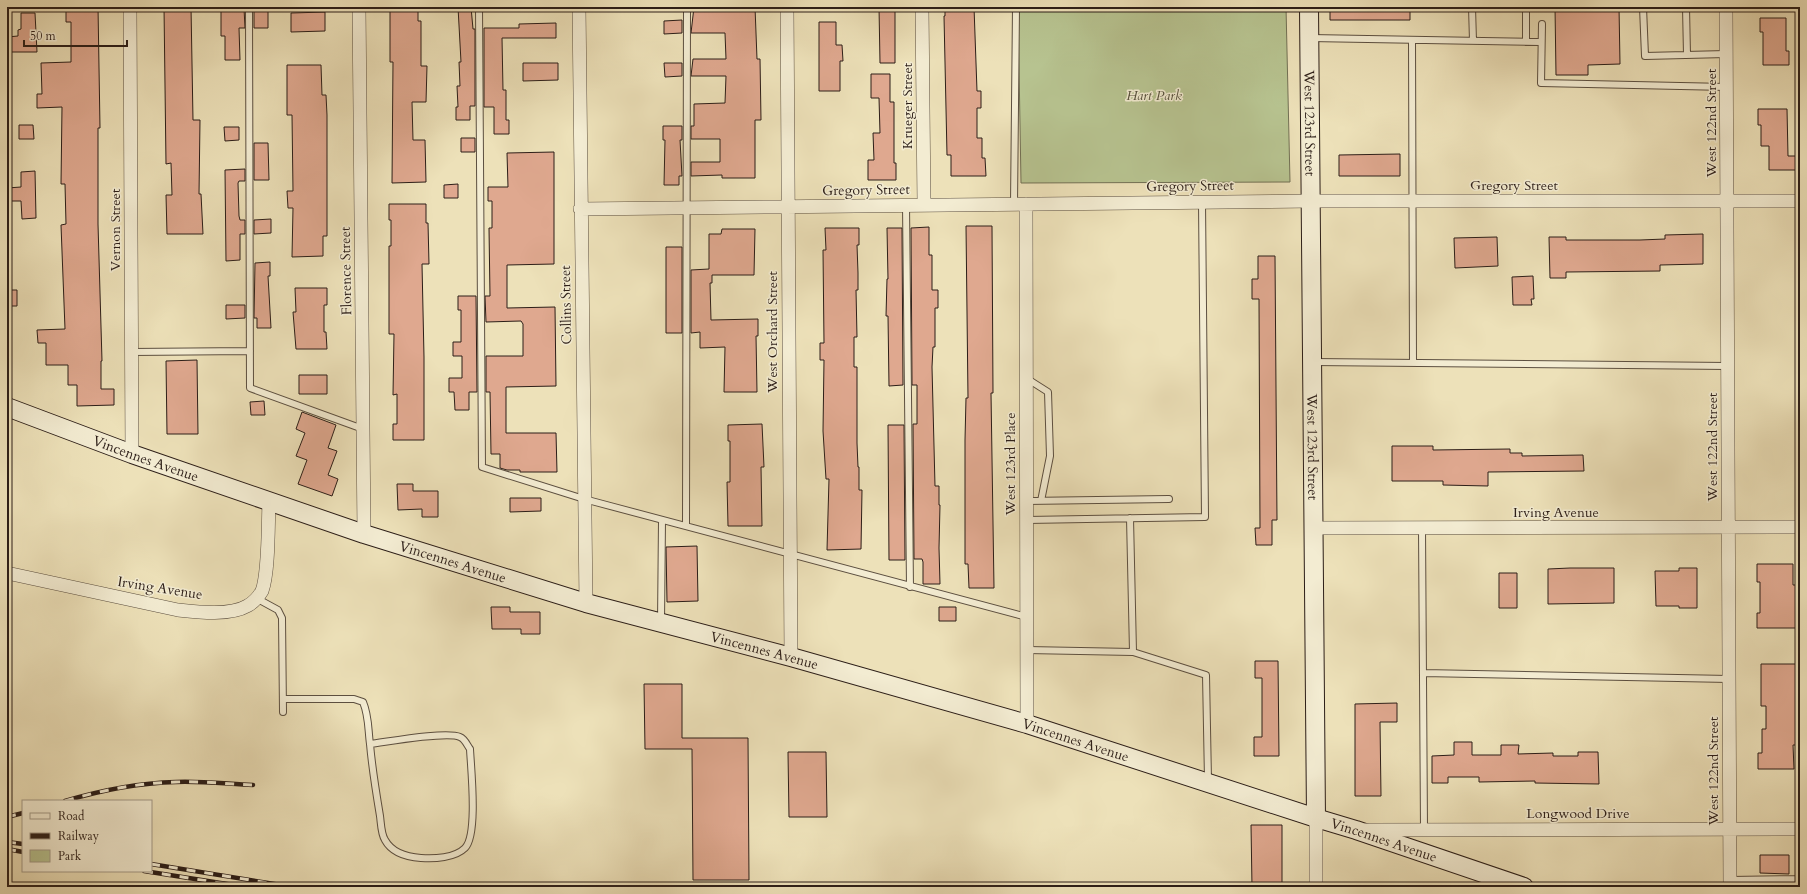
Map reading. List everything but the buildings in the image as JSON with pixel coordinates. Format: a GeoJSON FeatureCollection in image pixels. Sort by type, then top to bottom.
{"type":"FeatureCollection","features":[{"type":"Feature","properties":{"kind":"main road","name":"West 123rd Street"},"geometry":{"type":"LineString","coordinates":[[1309,7],[1316,818]]}},
{"type":"Feature","properties":{"kind":"main road","name":"Vincennes Avenue"},"geometry":{"type":"LineString","coordinates":[[7,407],[132,454],[364,534],[586,604],[791,658],[1027,724],[1356,830],[1524,887]]}},
{"type":"Feature","properties":{"kind":"street","name":"Vernon Street"},"geometry":{"type":"LineString","coordinates":[[130,7],[132,454]]}},
{"type":"Feature","properties":{"kind":"street","name":"Florence Street"},"geometry":{"type":"LineString","coordinates":[[359,7],[364,534]]}},
{"type":"Feature","properties":{"kind":"street","name":"Collins Street"},"geometry":{"type":"LineString","coordinates":[[579,7],[580,209],[586,604]]}},
{"type":"Feature","properties":{"kind":"street","name":"West Orchard Street"},"geometry":{"type":"LineString","coordinates":[[787,7],[787,207],[791,658]]}},
{"type":"Feature","properties":{"kind":"street","name":"Krueger Street"},"geometry":{"type":"LineString","coordinates":[[922,7],[924,205]]}},
{"type":"Feature","properties":{"kind":"street","name":"West 122nd Street"},"geometry":{"type":"LineString","coordinates":[[1726,7],[1730,884]]}},
{"type":"Feature","properties":{"kind":"street","name":"Gregory Street"},"geometry":{"type":"LineString","coordinates":[[580,209],[1310,201],[1800,201]]}},
{"type":"Feature","properties":{"kind":"street","name":"West 123rd Place"},"geometry":{"type":"LineString","coordinates":[[1020,204],[1026,378],[1027,724]]}},
{"type":"Feature","properties":{"kind":"street","name":"Irving Avenue"},"geometry":{"type":"LineString","coordinates":[[7,573],[155,606],[195,612],[227,612],[240,610],[249,606],[261,591],[265,576],[269,502]]}},
{"type":"Feature","properties":{"kind":"street","name":"Irving Avenue"},"geometry":{"type":"LineString","coordinates":[[1313,528],[1800,528]]}},
{"type":"Feature","properties":{"kind":"street","name":"West 123rd Street"},"geometry":{"type":"LineString","coordinates":[[1316,818],[1316,887]]}},
{"type":"Feature","properties":{"kind":"street","name":"Longwood Drive"},"geometry":{"type":"LineString","coordinates":[[1356,830],[1800,829]]}},
{"type":"Feature","properties":{"kind":"lane"},"geometry":{"type":"LineString","coordinates":[[249,7],[250,388],[363,429]]}},
{"type":"Feature","properties":{"kind":"lane"},"geometry":{"type":"LineString","coordinates":[[479,7],[482,467],[584,499],[1027,617]]}},
{"type":"Feature","properties":{"kind":"lane"},"geometry":{"type":"LineString","coordinates":[[686,526],[688,208],[687,7]]}},
{"type":"Feature","properties":{"kind":"lane"},"geometry":{"type":"LineString","coordinates":[[1016,7],[1020,204]]}},
{"type":"Feature","properties":{"kind":"lane"},"geometry":{"type":"LineString","coordinates":[[1472,7],[1473,41]]}},
{"type":"Feature","properties":{"kind":"lane"},"geometry":{"type":"LineString","coordinates":[[1526,7],[1526,42]]}},
{"type":"Feature","properties":{"kind":"lane"},"geometry":{"type":"LineString","coordinates":[[1643,7],[1645,56],[1726,54]]}},
{"type":"Feature","properties":{"kind":"lane"},"geometry":{"type":"LineString","coordinates":[[1686,7],[1687,55]]}},
{"type":"Feature","properties":{"kind":"lane"},"geometry":{"type":"LineString","coordinates":[[1542,24],[1541,83],[1726,87]]}},
{"type":"Feature","properties":{"kind":"lane"},"geometry":{"type":"LineString","coordinates":[[1309,38],[1541,42]]}},
{"type":"Feature","properties":{"kind":"lane"},"geometry":{"type":"LineString","coordinates":[[1412,40],[1413,363]]}},
{"type":"Feature","properties":{"kind":"lane"},"geometry":{"type":"LineString","coordinates":[[1027,520],[1205,517],[1202,202]]}},
{"type":"Feature","properties":{"kind":"lane"},"geometry":{"type":"LineString","coordinates":[[906,205],[910,587]]}},
{"type":"Feature","properties":{"kind":"lane"},"geometry":{"type":"LineString","coordinates":[[131,352],[250,351]]}},
{"type":"Feature","properties":{"kind":"lane"},"geometry":{"type":"LineString","coordinates":[[1311,362],[1728,366]]}},
{"type":"Feature","properties":{"kind":"lane"},"geometry":{"type":"LineString","coordinates":[[1026,378],[1048,392],[1050,456],[1041,501]]}},
{"type":"Feature","properties":{"kind":"lane"},"geometry":{"type":"LineString","coordinates":[[1026,501],[1169,499]]}},
{"type":"Feature","properties":{"kind":"lane"},"geometry":{"type":"LineString","coordinates":[[1130,518],[1133,652]]}},
{"type":"Feature","properties":{"kind":"lane"},"geometry":{"type":"LineString","coordinates":[[660,623],[662,520]]}},
{"type":"Feature","properties":{"kind":"lane"},"geometry":{"type":"LineString","coordinates":[[1422,528],[1424,829]]}},
{"type":"Feature","properties":{"kind":"lane"},"geometry":{"type":"LineString","coordinates":[[256,598],[278,610],[282,618],[283,712]]}},
{"type":"Feature","properties":{"kind":"lane"},"geometry":{"type":"LineString","coordinates":[[1027,650],[1133,652],[1206,675],[1208,782]]}},
{"type":"Feature","properties":{"kind":"lane"},"geometry":{"type":"LineString","coordinates":[[1423,673],[1729,679]]}},
{"type":"Feature","properties":{"kind":"lane"},"geometry":{"type":"LineString","coordinates":[[283,699],[359,700],[363,702],[366,708],[375,790],[384,840],[392,849],[408,857],[432,858],[454,854],[465,848],[470,840],[473,810],[470,749],[465,741],[460,737],[452,736],[422,737],[370,744]]}},
{"type":"Feature","properties":{"kind":"lane"},"geometry":{"type":"LineString","coordinates":[[1730,884],[1799,878],[1795,887]]}},
{"type":"Feature","properties":{"kind":"green space","name":"Hart Park"},"geometry":{"type":"Polygon","coordinates":[[[1018,7],[1286,7],[1290,182],[1021,183],[1018,7]]]}},
{"type":"Feature","properties":{"kind":"railway"},"geometry":{"type":"LineString","coordinates":[[69,800],[106,790],[148,784],[195,782],[253,785]]}},
{"type":"Feature","properties":{"kind":"railway"},"geometry":{"type":"LineString","coordinates":[[7,817],[22,813]]}},
{"type":"Feature","properties":{"kind":"railway"},"geometry":{"type":"LineString","coordinates":[[7,842],[22,844]]}},
{"type":"Feature","properties":{"kind":"railway"},"geometry":{"type":"LineString","coordinates":[[7,849],[22,852]]}},
{"type":"Feature","properties":{"kind":"railway"},"geometry":{"type":"LineString","coordinates":[[152,864],[293,887]]}},
{"type":"Feature","properties":{"kind":"railway"},"geometry":{"type":"LineString","coordinates":[[150,872],[246,887]]}}]}
